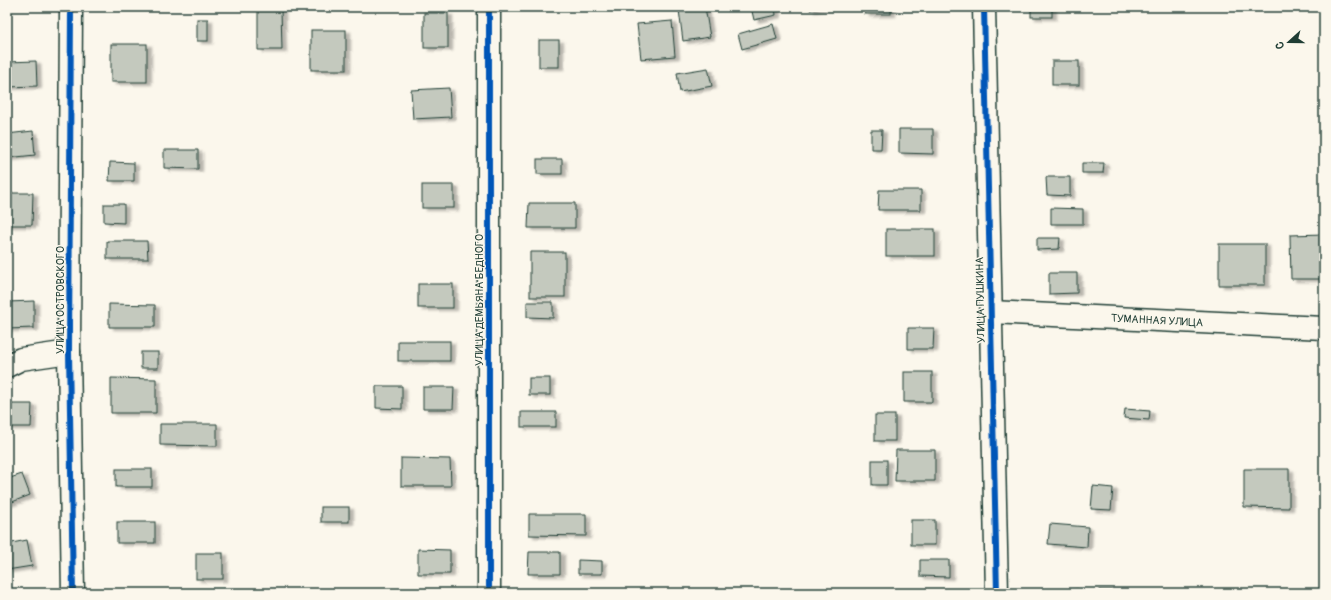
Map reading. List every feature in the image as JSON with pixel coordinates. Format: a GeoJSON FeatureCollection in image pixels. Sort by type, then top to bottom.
{"type":"FeatureCollection","features":[{"type":"Feature","properties":{"kind":"street","name":"УЛИЦА ОСТРОВСКОГО"},"geometry":{"type":"LineString","coordinates":[[70,7],[69,352],[72,593]]}},
{"type":"Feature","properties":{"kind":"street","name":"УЛИЦА ДЕМЬЯНА БЕДНОГО"},"geometry":{"type":"LineString","coordinates":[[489,7],[489,593]]}},
{"type":"Feature","properties":{"kind":"street","name":"УЛИЦА ПУШКИНА"},"geometry":{"type":"LineString","coordinates":[[984,7],[997,593]]}},
{"type":"Feature","properties":{"kind":"street","name":"ТУМАННАЯ УЛИЦА"},"geometry":{"type":"LineString","coordinates":[[990,312],[1324,328]]}},
{"type":"Feature","properties":{"kind":"street"},"geometry":{"type":"LineString","coordinates":[[7,366],[21,359],[69,352]]}},
{"type":"Feature","properties":{"kind":"building"},"geometry":{"type":"Polygon","coordinates":[[[705,7],[710,37],[683,41],[679,10],[705,7]]]}},
{"type":"Feature","properties":{"kind":"building"},"geometry":{"type":"Polygon","coordinates":[[[751,7],[775,7],[776,15],[754,20],[751,7]]]}},
{"type":"Feature","properties":{"kind":"building"},"geometry":{"type":"Polygon","coordinates":[[[810,7],[829,7],[810,10],[810,7]]]}},
{"type":"Feature","properties":{"kind":"building"},"geometry":{"type":"Polygon","coordinates":[[[865,7],[891,7],[891,14],[865,14],[865,7]]]}},
{"type":"Feature","properties":{"kind":"building"},"geometry":{"type":"Polygon","coordinates":[[[1031,7],[1052,7],[1052,17],[1031,17],[1031,7]]]}},
{"type":"Feature","properties":{"kind":"building"},"geometry":{"type":"Polygon","coordinates":[[[258,9],[281,9],[282,50],[258,50],[258,9]]]}},
{"type":"Feature","properties":{"kind":"building"},"geometry":{"type":"Polygon","coordinates":[[[424,13],[448,13],[448,48],[424,48],[424,13]]]}},
{"type":"Feature","properties":{"kind":"building"},"geometry":{"type":"Polygon","coordinates":[[[197,19],[208,19],[208,41],[197,41],[197,19]]]}},
{"type":"Feature","properties":{"kind":"building"},"geometry":{"type":"Polygon","coordinates":[[[672,21],[675,56],[641,59],[637,24],[672,21]]]}},
{"type":"Feature","properties":{"kind":"building"},"geometry":{"type":"Polygon","coordinates":[[[773,24],[777,39],[742,49],[738,34],[773,24]]]}},
{"type":"Feature","properties":{"kind":"building"},"geometry":{"type":"Polygon","coordinates":[[[311,30],[346,30],[346,70],[311,70],[311,30]]]}},
{"type":"Feature","properties":{"kind":"building"},"geometry":{"type":"Polygon","coordinates":[[[539,40],[559,40],[559,67],[539,67],[539,40]]]}},
{"type":"Feature","properties":{"kind":"building"},"geometry":{"type":"Polygon","coordinates":[[[111,44],[147,44],[147,82],[111,82],[111,44]]]}},
{"type":"Feature","properties":{"kind":"building"},"geometry":{"type":"Polygon","coordinates":[[[36,61],[37,86],[7,87],[7,62],[36,61]]]}},
{"type":"Feature","properties":{"kind":"building"},"geometry":{"type":"Polygon","coordinates":[[[1052,61],[1079,61],[1079,85],[1052,85],[1052,61]]]}},
{"type":"Feature","properties":{"kind":"building"},"geometry":{"type":"Polygon","coordinates":[[[708,68],[712,86],[680,92],[677,73],[708,68]]]}},
{"type":"Feature","properties":{"kind":"building"},"geometry":{"type":"Polygon","coordinates":[[[449,88],[451,117],[413,119],[411,90],[449,88]]]}},
{"type":"Feature","properties":{"kind":"building"},"geometry":{"type":"Polygon","coordinates":[[[899,129],[933,129],[933,154],[899,153],[899,129]]]}},
{"type":"Feature","properties":{"kind":"building"},"geometry":{"type":"Polygon","coordinates":[[[871,130],[882,130],[881,149],[871,149],[871,130]]]}},
{"type":"Feature","properties":{"kind":"building"},"geometry":{"type":"Polygon","coordinates":[[[33,131],[35,155],[7,158],[7,134],[33,131]]]}},
{"type":"Feature","properties":{"kind":"building"},"geometry":{"type":"Polygon","coordinates":[[[164,150],[198,150],[198,169],[164,168],[164,150]]]}},
{"type":"Feature","properties":{"kind":"building"},"geometry":{"type":"Polygon","coordinates":[[[537,159],[562,159],[562,174],[537,174],[537,159]]]}},
{"type":"Feature","properties":{"kind":"building"},"geometry":{"type":"Polygon","coordinates":[[[110,162],[134,163],[134,181],[109,181],[110,162]]]}},
{"type":"Feature","properties":{"kind":"building"},"geometry":{"type":"Polygon","coordinates":[[[1082,163],[1104,163],[1103,173],[1082,173],[1082,163]]]}},
{"type":"Feature","properties":{"kind":"building"},"geometry":{"type":"Polygon","coordinates":[[[1046,177],[1070,177],[1070,196],[1047,195],[1046,177]]]}},
{"type":"Feature","properties":{"kind":"building"},"geometry":{"type":"Polygon","coordinates":[[[422,185],[454,185],[454,208],[422,208],[422,185]]]}},
{"type":"Feature","properties":{"kind":"building"},"geometry":{"type":"Polygon","coordinates":[[[879,190],[921,190],[921,210],[878,210],[879,190]]]}},
{"type":"Feature","properties":{"kind":"building"},"geometry":{"type":"Polygon","coordinates":[[[7,193],[33,193],[32,225],[7,225],[7,193]]]}},
{"type":"Feature","properties":{"kind":"building"},"geometry":{"type":"Polygon","coordinates":[[[529,203],[575,203],[575,228],[528,228],[529,203]]]}},
{"type":"Feature","properties":{"kind":"building"},"geometry":{"type":"Polygon","coordinates":[[[104,204],[124,204],[124,223],[104,222],[104,204]]]}},
{"type":"Feature","properties":{"kind":"building"},"geometry":{"type":"Polygon","coordinates":[[[1051,208],[1083,209],[1083,224],[1051,224],[1051,208]]]}},
{"type":"Feature","properties":{"kind":"building"},"geometry":{"type":"Polygon","coordinates":[[[886,229],[935,229],[935,256],[886,256],[886,229]]]}},
{"type":"Feature","properties":{"kind":"building"},"geometry":{"type":"Polygon","coordinates":[[[1324,234],[1324,279],[1291,279],[1290,235],[1324,234]]]}},
{"type":"Feature","properties":{"kind":"building"},"geometry":{"type":"Polygon","coordinates":[[[1037,238],[1060,238],[1059,249],[1037,250],[1037,238]]]}},
{"type":"Feature","properties":{"kind":"building"},"geometry":{"type":"Polygon","coordinates":[[[107,241],[147,241],[148,259],[107,259],[107,241]]]}},
{"type":"Feature","properties":{"kind":"building"},"geometry":{"type":"Polygon","coordinates":[[[1219,244],[1265,244],[1265,285],[1219,285],[1219,244]]]}},
{"type":"Feature","properties":{"kind":"building"},"geometry":{"type":"Polygon","coordinates":[[[530,252],[565,252],[565,297],[530,297],[530,252]]]}},
{"type":"Feature","properties":{"kind":"building"},"geometry":{"type":"Polygon","coordinates":[[[1049,273],[1077,273],[1077,293],[1049,294],[1049,273]]]}},
{"type":"Feature","properties":{"kind":"building"},"geometry":{"type":"Polygon","coordinates":[[[418,284],[453,284],[453,308],[418,308],[418,284]]]}},
{"type":"Feature","properties":{"kind":"building"},"geometry":{"type":"Polygon","coordinates":[[[34,301],[34,328],[7,329],[7,302],[34,301]]]}},
{"type":"Feature","properties":{"kind":"building"},"geometry":{"type":"Polygon","coordinates":[[[527,302],[553,302],[553,318],[527,317],[527,302]]]}},
{"type":"Feature","properties":{"kind":"building"},"geometry":{"type":"Polygon","coordinates":[[[109,304],[155,305],[155,327],[109,327],[109,304]]]}},
{"type":"Feature","properties":{"kind":"building"},"geometry":{"type":"Polygon","coordinates":[[[908,328],[934,328],[933,349],[908,349],[908,328]]]}},
{"type":"Feature","properties":{"kind":"building"},"geometry":{"type":"Polygon","coordinates":[[[398,341],[450,341],[450,361],[398,361],[398,341]]]}},
{"type":"Feature","properties":{"kind":"building"},"geometry":{"type":"Polygon","coordinates":[[[141,352],[158,352],[158,368],[141,368],[141,352]]]}},
{"type":"Feature","properties":{"kind":"building"},"geometry":{"type":"Polygon","coordinates":[[[904,372],[932,372],[932,402],[904,402],[904,372]]]}},
{"type":"Feature","properties":{"kind":"building"},"geometry":{"type":"Polygon","coordinates":[[[111,378],[156,379],[156,413],[111,413],[111,378]]]}},
{"type":"Feature","properties":{"kind":"building"},"geometry":{"type":"Polygon","coordinates":[[[529,378],[550,378],[550,395],[529,395],[529,378]]]}},
{"type":"Feature","properties":{"kind":"building"},"geometry":{"type":"Polygon","coordinates":[[[376,386],[402,386],[402,409],[376,408],[376,386]]]}},
{"type":"Feature","properties":{"kind":"building"},"geometry":{"type":"Polygon","coordinates":[[[423,387],[454,387],[453,409],[423,409],[423,387]]]}},
{"type":"Feature","properties":{"kind":"building"},"geometry":{"type":"Polygon","coordinates":[[[7,404],[32,404],[31,427],[7,427],[7,404]]]}},
{"type":"Feature","properties":{"kind":"building"},"geometry":{"type":"Polygon","coordinates":[[[1125,409],[1150,411],[1149,420],[1124,418],[1125,409]]]}},
{"type":"Feature","properties":{"kind":"building"},"geometry":{"type":"Polygon","coordinates":[[[521,412],[556,412],[556,427],[521,427],[521,412]]]}},
{"type":"Feature","properties":{"kind":"building"},"geometry":{"type":"Polygon","coordinates":[[[875,415],[895,415],[895,441],[875,441],[875,415]]]}},
{"type":"Feature","properties":{"kind":"building"},"geometry":{"type":"Polygon","coordinates":[[[160,424],[217,424],[217,446],[160,445],[160,424]]]}},
{"type":"Feature","properties":{"kind":"building"},"geometry":{"type":"Polygon","coordinates":[[[896,450],[935,450],[935,481],[895,481],[896,450]]]}},
{"type":"Feature","properties":{"kind":"building"},"geometry":{"type":"Polygon","coordinates":[[[401,458],[450,459],[451,486],[401,486],[401,458]]]}},
{"type":"Feature","properties":{"kind":"building"},"geometry":{"type":"Polygon","coordinates":[[[872,460],[887,460],[887,485],[872,485],[872,460]]]}},
{"type":"Feature","properties":{"kind":"building"},"geometry":{"type":"Polygon","coordinates":[[[116,469],[152,469],[152,487],[116,487],[116,469]]]}},
{"type":"Feature","properties":{"kind":"building"},"geometry":{"type":"Polygon","coordinates":[[[1244,469],[1289,469],[1289,508],[1244,507],[1244,469]]]}},
{"type":"Feature","properties":{"kind":"building"},"geometry":{"type":"Polygon","coordinates":[[[22,474],[30,495],[7,504],[7,479],[22,474]]]}},
{"type":"Feature","properties":{"kind":"building"},"geometry":{"type":"Polygon","coordinates":[[[1093,486],[1113,488],[1111,510],[1091,509],[1093,486]]]}},
{"type":"Feature","properties":{"kind":"building"},"geometry":{"type":"Polygon","coordinates":[[[321,507],[349,507],[349,522],[321,522],[321,507]]]}},
{"type":"Feature","properties":{"kind":"building"},"geometry":{"type":"Polygon","coordinates":[[[529,514],[586,514],[586,536],[529,535],[529,514]]]}},
{"type":"Feature","properties":{"kind":"building"},"geometry":{"type":"Polygon","coordinates":[[[911,520],[935,520],[935,545],[911,545],[911,520]]]}},
{"type":"Feature","properties":{"kind":"building"},"geometry":{"type":"Polygon","coordinates":[[[117,522],[155,522],[155,543],[117,543],[117,522]]]}},
{"type":"Feature","properties":{"kind":"building"},"geometry":{"type":"Polygon","coordinates":[[[1050,524],[1088,527],[1087,547],[1048,544],[1050,524]]]}},
{"type":"Feature","properties":{"kind":"building"},"geometry":{"type":"Polygon","coordinates":[[[27,540],[32,566],[7,570],[7,544],[27,540]]]}},
{"type":"Feature","properties":{"kind":"building"},"geometry":{"type":"Polygon","coordinates":[[[418,549],[450,550],[450,574],[418,574],[418,549]]]}},
{"type":"Feature","properties":{"kind":"building"},"geometry":{"type":"Polygon","coordinates":[[[529,552],[560,552],[560,574],[528,574],[529,552]]]}},
{"type":"Feature","properties":{"kind":"building"},"geometry":{"type":"Polygon","coordinates":[[[196,553],[223,553],[223,579],[196,579],[196,553]]]}},
{"type":"Feature","properties":{"kind":"building"},"geometry":{"type":"Polygon","coordinates":[[[578,560],[602,561],[602,574],[578,574],[578,560]]]}},
{"type":"Feature","properties":{"kind":"building"},"geometry":{"type":"Polygon","coordinates":[[[920,560],[949,560],[949,577],[920,576],[920,560]]]}},
{"type":"Feature","properties":{"kind":"building"},"geometry":{"type":"Polygon","coordinates":[[[1078,589],[1078,593],[1048,593],[1048,591],[1078,589]]]}},
{"type":"Feature","properties":{"kind":"building"},"geometry":{"type":"Polygon","coordinates":[[[1100,590],[1119,590],[1119,593],[1100,593],[1100,590]]]}},
{"type":"Feature","properties":{"kind":"cycle path"},"geometry":{"type":"LineString","coordinates":[[71,7],[69,352],[73,593]]}},
{"type":"Feature","properties":{"kind":"cycle path"},"geometry":{"type":"LineString","coordinates":[[489,7],[489,593]]}},
{"type":"Feature","properties":{"kind":"cycle path"},"geometry":{"type":"LineString","coordinates":[[984,7],[997,593]]}}]}
